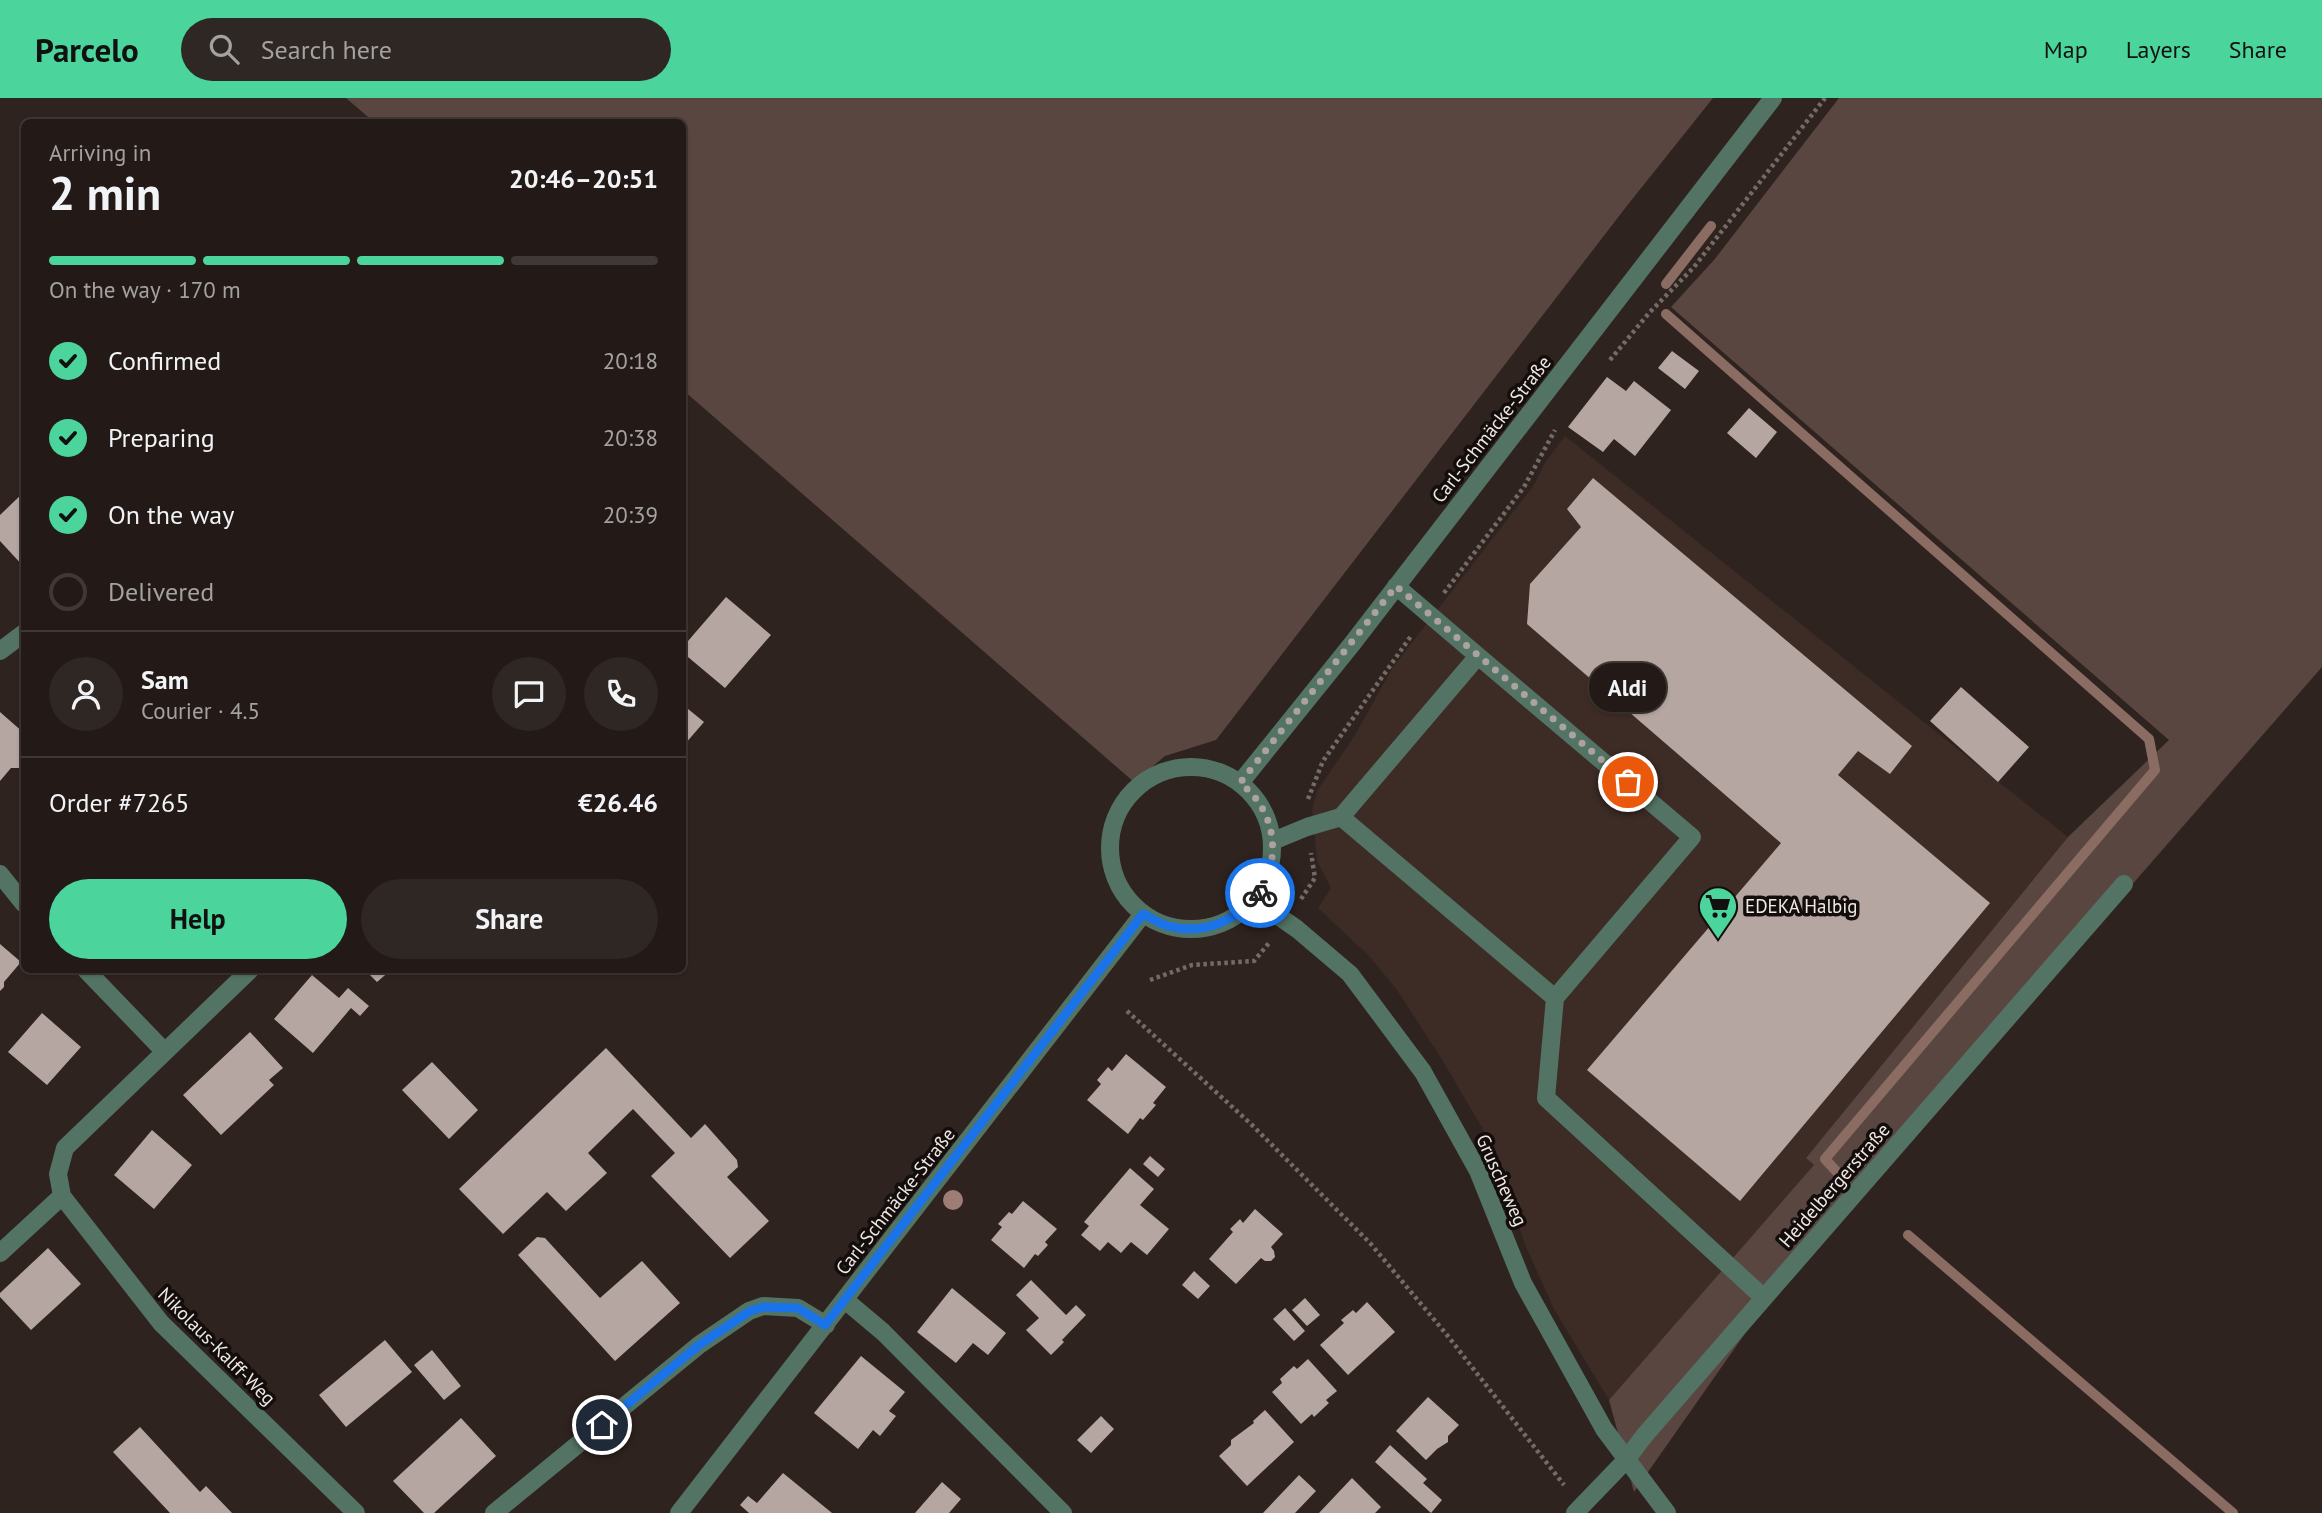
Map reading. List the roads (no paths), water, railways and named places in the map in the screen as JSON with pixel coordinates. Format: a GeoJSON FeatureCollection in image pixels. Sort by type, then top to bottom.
{"type":"FeatureCollection","features":[{"type":"Feature","properties":{"kind":"street","name":"Carl-Schmäcke-Straße"},"geometry":{"type":"LineString","coordinates":[[1240,783],[1396,586],[1773,98]]}},
{"type":"Feature","properties":{"kind":"street"},"geometry":{"type":"LineString","coordinates":[[1396,586],[1692,836],[1555,998],[1546,1098],[1763,1298]]}},
{"type":"Feature","properties":{"kind":"street"},"geometry":{"type":"LineString","coordinates":[[0,651],[21,635]]}},
{"type":"Feature","properties":{"kind":"street"},"geometry":{"type":"LineString","coordinates":[[1273,841],[1341,817],[1478,656]]}},
{"type":"Feature","properties":{"kind":"street"},"geometry":{"type":"LineString","coordinates":[[1179,767],[1203,767],[1229,775],[1251,791],[1266,813],[1273,841],[1272,866],[1262,890],[1244,911],[1220,924],[1194,930],[1167,926],[1143,914],[1126,897],[1114,876],[1110,853],[1112,828],[1121,806],[1136,788],[1156,774],[1179,767]]}},
{"type":"Feature","properties":{"kind":"street"},"geometry":{"type":"LineString","coordinates":[[1341,817],[1555,998]]}},
{"type":"Feature","properties":{"kind":"street"},"geometry":{"type":"LineString","coordinates":[[0,874],[21,900]]}},
{"type":"Feature","properties":{"kind":"street","name":"Heidelbergerstraße"},"geometry":{"type":"LineString","coordinates":[[1575,1513],[1626,1460],[1763,1298],[2123,884]]}},
{"type":"Feature","properties":{"kind":"street","name":"Gruscheweg"},"geometry":{"type":"LineString","coordinates":[[1254,899],[1350,974],[1423,1072],[1478,1171],[1523,1283],[1604,1429],[1668,1513]]}},
{"type":"Feature","properties":{"kind":"street","name":"Carl-Schmäcke-Straße"},"geometry":{"type":"LineString","coordinates":[[679,1513],[1143,914]]}},
{"type":"Feature","properties":{"kind":"street"},"geometry":{"type":"LineString","coordinates":[[89,973],[164,1051]]}},
{"type":"Feature","properties":{"kind":"street"},"geometry":{"type":"LineString","coordinates":[[0,1253],[62,1196],[58,1174],[65,1148],[247,973]]}},
{"type":"Feature","properties":{"kind":"street","name":"Nikolaus-Kalff-Weg"},"geometry":{"type":"LineString","coordinates":[[62,1196],[161,1322],[356,1513]]}},
{"type":"Feature","properties":{"kind":"street"},"geometry":{"type":"LineString","coordinates":[[845,1300],[883,1332],[1063,1513]]}},
{"type":"Feature","properties":{"kind":"street"},"geometry":{"type":"LineString","coordinates":[[495,1513],[699,1345],[750,1311],[763,1307],[798,1308],[825,1325]]}},
{"type":"Feature","properties":{"kind":"waterway"},"geometry":{"type":"LineString","coordinates":[[1666,284],[1711,226]]}},
{"type":"Feature","properties":{"kind":"waterway"},"geometry":{"type":"LineString","coordinates":[[1666,314],[2149,739],[2155,770],[1825,1159],[1837,1172]]}},
{"type":"Feature","properties":{"kind":"waterway"},"geometry":{"type":"LineString","coordinates":[[1908,1235],[2233,1513]]}},
{"type":"Feature","properties":{"kind":"place","name":"Aldi"},"geometry":{"type":"Point","coordinates":[1628,782]}},
{"type":"Feature","properties":{"kind":"place","name":"EDEKA Halbig"},"geometry":{"type":"Point","coordinates":[1718,940]}}]}
